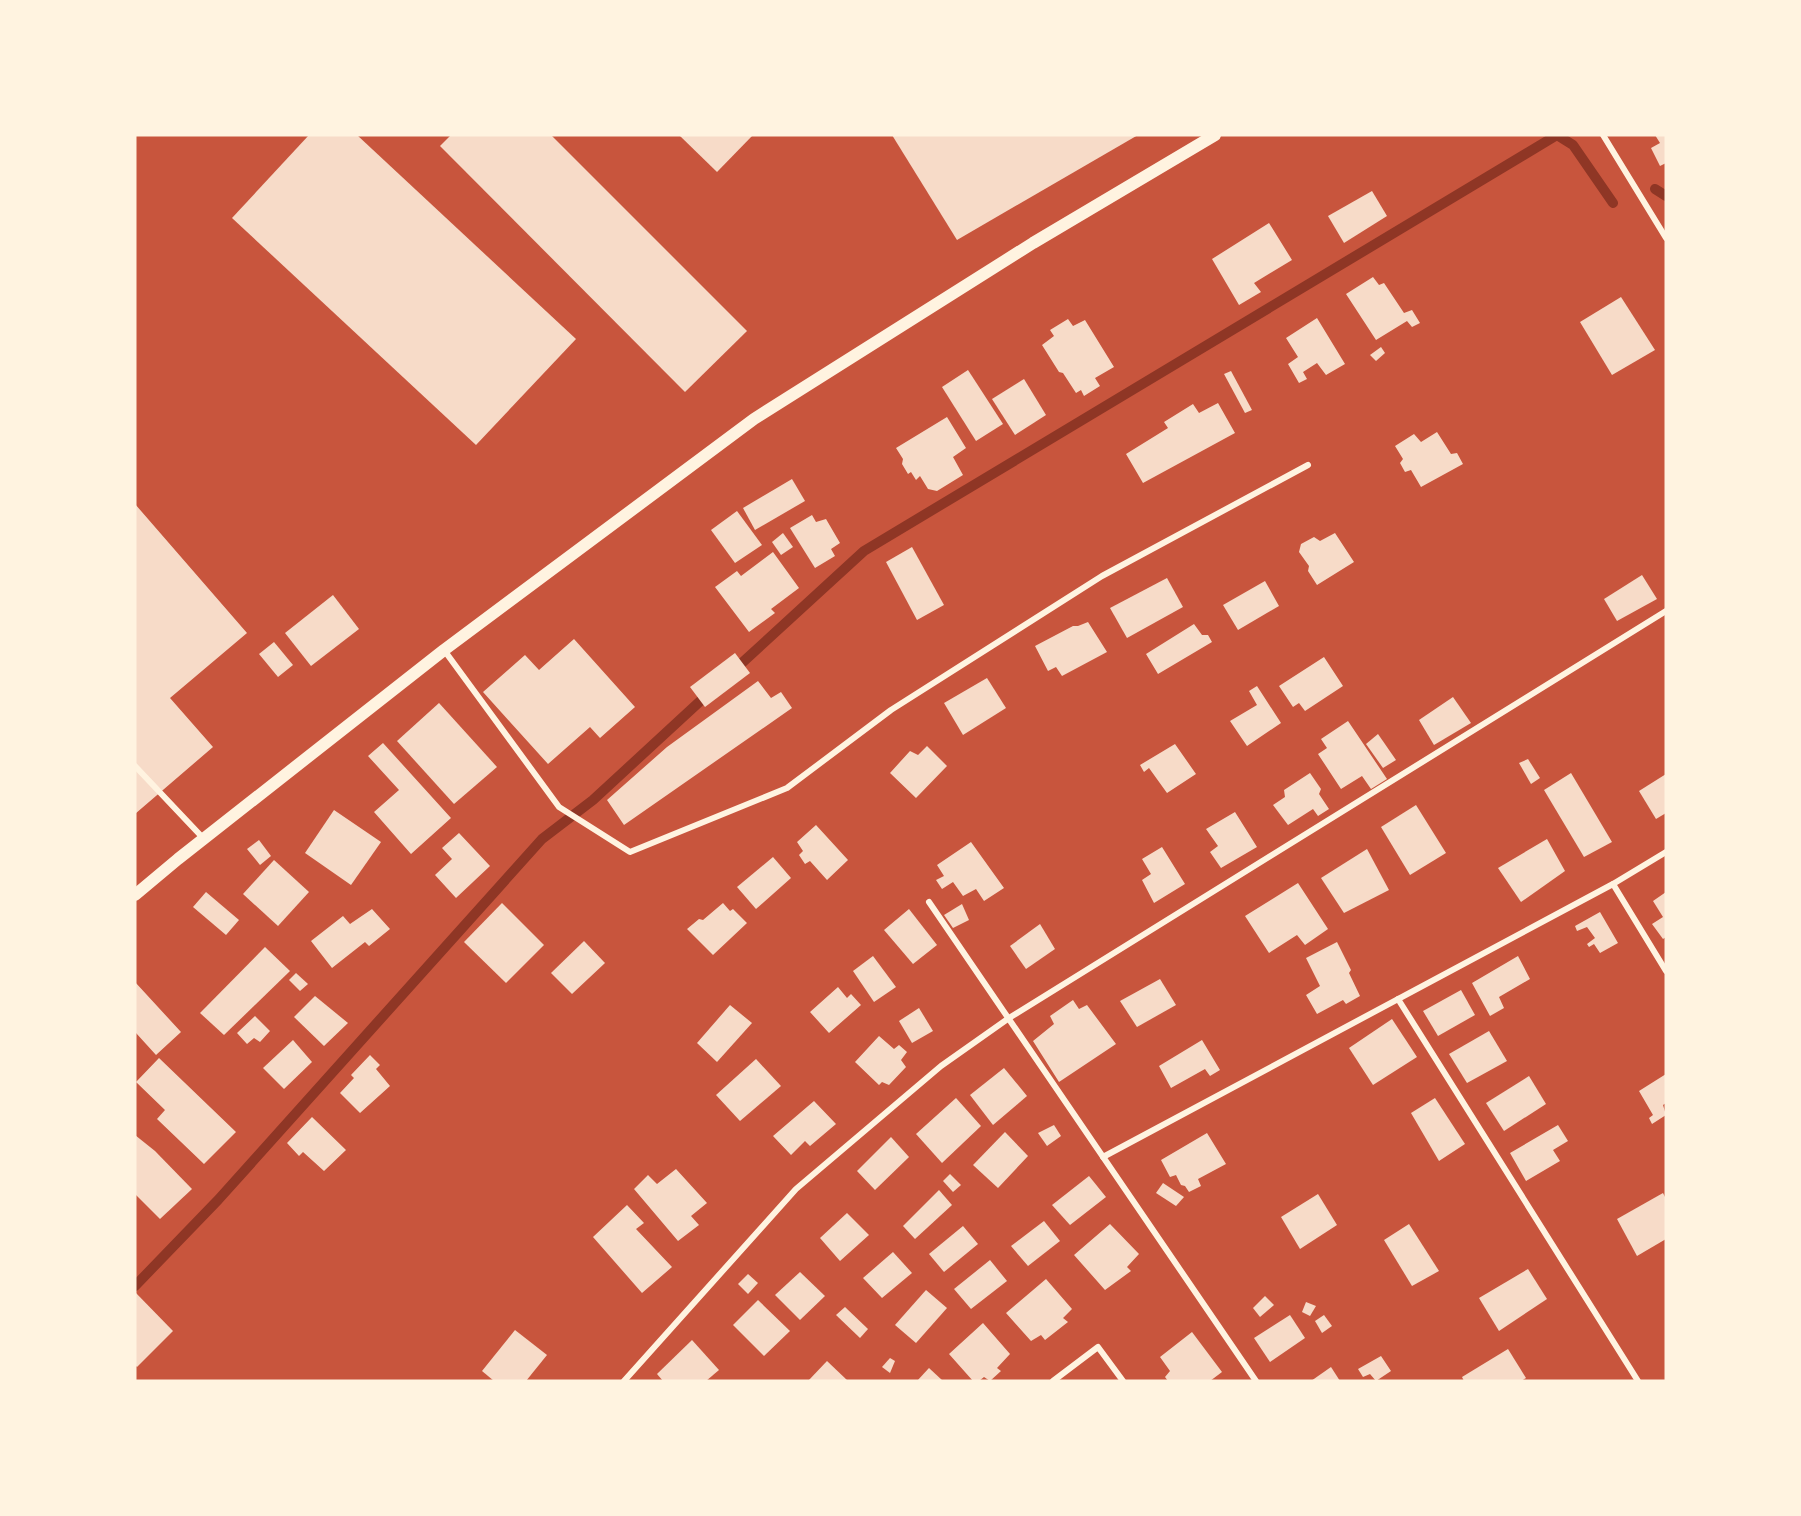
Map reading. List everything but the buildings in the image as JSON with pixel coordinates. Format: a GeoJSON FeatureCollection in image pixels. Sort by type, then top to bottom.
{"type":"FeatureCollection","features":[{"type":"Feature","properties":{"kind":"main road"},"geometry":{"type":"LineString","coordinates":[[135,895],[444,650],[754,419],[1033,243],[1215,135]]}},
{"type":"Feature","properties":{"kind":"street"},"geometry":{"type":"LineString","coordinates":[[1603,135],[1666,238]]}},
{"type":"Feature","properties":{"kind":"street"},"geometry":{"type":"LineString","coordinates":[[444,650],[559,807],[630,852],[787,788],[891,710],[1102,576],[1308,465]]}},
{"type":"Feature","properties":{"kind":"street"},"geometry":{"type":"LineString","coordinates":[[624,1381],[796,1189],[941,1066],[1009,1018],[1666,611]]}},
{"type":"Feature","properties":{"kind":"street"},"geometry":{"type":"LineString","coordinates":[[135,766],[204,839]]}},
{"type":"Feature","properties":{"kind":"street"},"geometry":{"type":"LineString","coordinates":[[1103,1157],[1613,884],[1666,852]]}},
{"type":"Feature","properties":{"kind":"street"},"geometry":{"type":"LineString","coordinates":[[1613,884],[1666,970]]}},
{"type":"Feature","properties":{"kind":"street"},"geometry":{"type":"LineString","coordinates":[[929,902],[1256,1381]]}},
{"type":"Feature","properties":{"kind":"street"},"geometry":{"type":"LineString","coordinates":[[1398,999],[1638,1381]]}},
{"type":"Feature","properties":{"kind":"street"},"geometry":{"type":"LineString","coordinates":[[1053,1381],[1098,1347],[1123,1381]]}},
{"type":"Feature","properties":{"kind":"waterway"},"geometry":{"type":"LineString","coordinates":[[732,672],[864,551],[1557,135],[1573,145],[1613,203]]}},
{"type":"Feature","properties":{"kind":"waterway"},"geometry":{"type":"LineString","coordinates":[[1655,189],[1666,196]]}},
{"type":"Feature","properties":{"kind":"waterway"},"geometry":{"type":"LineString","coordinates":[[135,1286],[218,1200],[542,839],[593,800],[709,693]]}}]}
